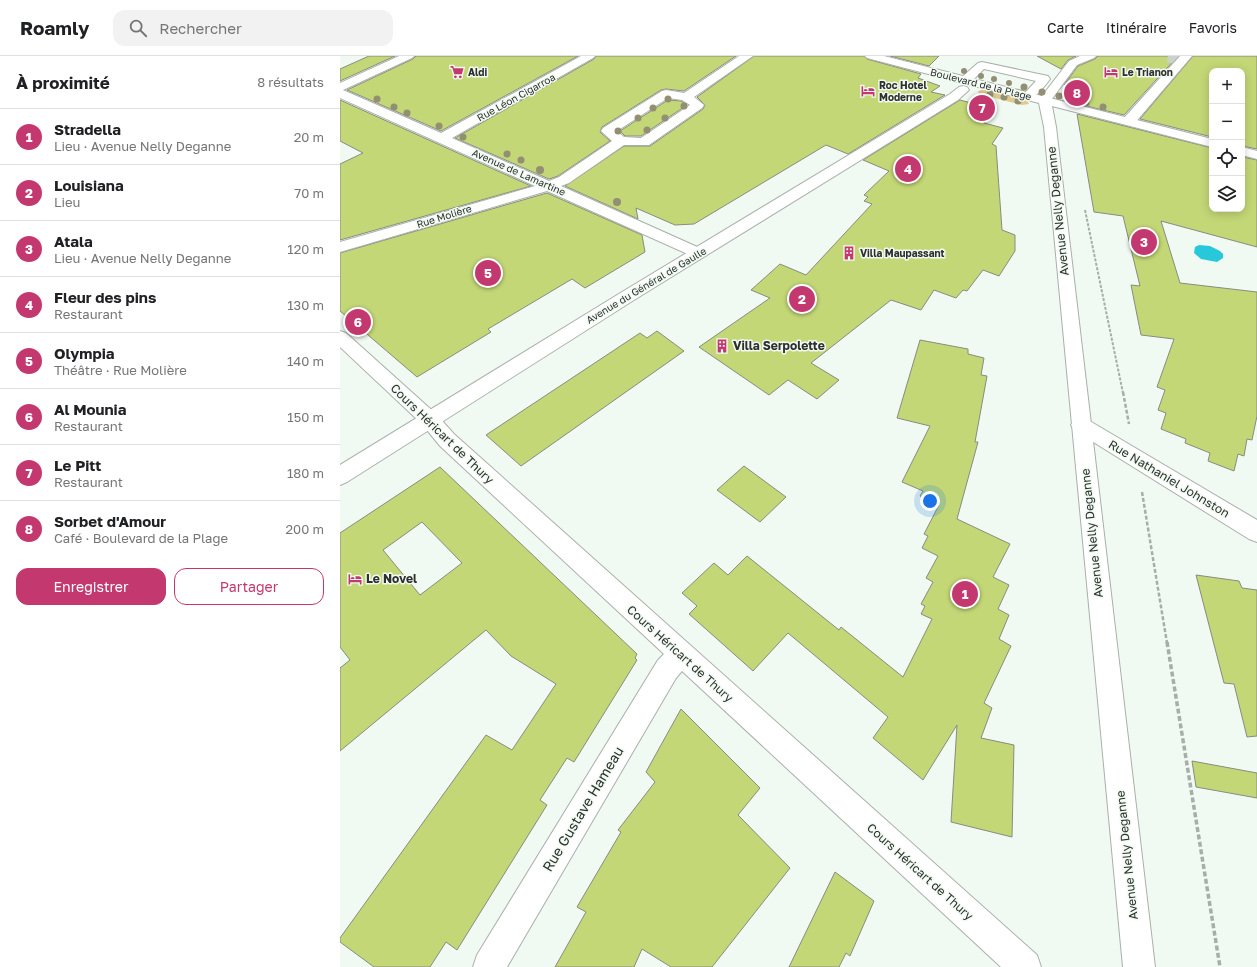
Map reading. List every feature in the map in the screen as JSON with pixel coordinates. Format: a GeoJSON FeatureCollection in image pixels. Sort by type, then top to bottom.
{"type":"FeatureCollection","features":[{"type":"Feature","properties":{"kind":"street"},"geometry":{"type":"LineString","coordinates":[[340,87],[408,56]]}},
{"type":"Feature","properties":{"kind":"street","name":"Rue Léon Cigarroa"},"geometry":{"type":"LineString","coordinates":[[442,138],[589,56]]}},
{"type":"Feature","properties":{"kind":"street"},"geometry":{"type":"LineString","coordinates":[[686,98],[747,56]]}},
{"type":"Feature","properties":{"kind":"street","name":"Boulevard de la Plage"},"geometry":{"type":"LineString","coordinates":[[871,56],[966,90],[1028,96],[1042,107],[1090,112],[1209,142]]}},
{"type":"Feature","properties":{"kind":"street"},"geometry":{"type":"LineString","coordinates":[[1042,107],[1073,63],[1090,56]]}},
{"type":"Feature","properties":{"kind":"street"},"geometry":{"type":"LineString","coordinates":[[1129,121],[1186,56]]}},
{"type":"Feature","properties":{"kind":"street","name":"Avenue du Général de Gaulle"},"geometry":{"type":"LineString","coordinates":[[340,476],[698,252],[966,90],[982,65],[1044,79],[1028,96]]}},
{"type":"Feature","properties":{"kind":"street","name":"Avenue de Lamartine"},"geometry":{"type":"LineString","coordinates":[[340,93],[698,252]]}},
{"type":"Feature","properties":{"kind":"street"},"geometry":{"type":"LineString","coordinates":[[666,94],[686,98],[698,105],[644,142],[621,142],[608,131],[666,94]]}},
{"type":"Feature","properties":{"kind":"street","name":"Avenue Nelly Deganne"},"geometry":{"type":"LineString","coordinates":[[1042,107],[1050,127],[1139,967]]}},
{"type":"Feature","properties":{"kind":"street","name":"Rue Molière"},"geometry":{"type":"LineString","coordinates":[[340,247],[549,186],[564,180],[621,142]]}},
{"type":"Feature","properties":{"kind":"street"},"geometry":{"type":"LineString","coordinates":[[1245,152],[1257,155]]}},
{"type":"Feature","properties":{"kind":"street","name":"Cours Héricart de Thury"},"geometry":{"type":"LineString","coordinates":[[340,337],[429,419],[447,440],[1024,967]]}},
{"type":"Feature","properties":{"kind":"street","name":"Rue Nathaniel Johnston"},"geometry":{"type":"LineString","coordinates":[[1081,425],[1257,532]]}},
{"type":"Feature","properties":{"kind":"street","name":"Rue Gustave Hameau"},"geometry":{"type":"LineString","coordinates":[[489,967],[666,669],[680,654]]}},
{"type":"Feature","properties":{"kind":"path"},"geometry":{"type":"LineString","coordinates":[[1085,208],[1136,459],[1220,967]]}},
{"type":"Feature","properties":{"kind":"shaded area"},"geometry":{"type":"Polygon","coordinates":[[[985,89],[1023,99],[1029,104],[1022,105],[979,94],[978,91],[985,89]]]}},
{"type":"Feature","properties":{"kind":"water"},"geometry":{"type":"Polygon","coordinates":[[[1199,245],[1210,246],[1220,251],[1223,254],[1223,258],[1217,262],[1201,259],[1194,253],[1195,247],[1199,245]]]}},
{"type":"Feature","properties":{"kind":"building"},"geometry":{"type":"Polygon","coordinates":[[[369,56],[395,56],[340,81],[340,69],[369,56]]]}},
{"type":"Feature","properties":{"kind":"building"},"geometry":{"type":"Polygon","coordinates":[[[416,56],[578,56],[441,131],[347,90],[413,59],[416,56]]]}},
{"type":"Feature","properties":{"kind":"building"},"geometry":{"type":"Polygon","coordinates":[[[596,56],[736,56],[684,91],[666,89],[661,90],[602,127],[600,132],[610,141],[558,176],[549,179],[455,138],[594,59],[596,56]]]}},
{"type":"Feature","properties":{"kind":"building"},"geometry":{"type":"Polygon","coordinates":[[[754,56],[864,56],[867,59],[921,74],[918,78],[940,86],[931,92],[945,95],[848,154],[826,145],[694,224],[675,225],[636,208],[638,219],[565,186],[624,146],[650,146],[703,109],[705,105],[697,97],[754,56]]]}},
{"type":"Feature","properties":{"kind":"building"},"geometry":{"type":"Polygon","coordinates":[[[890,56],[939,56],[929,66],[890,56]]]}},
{"type":"Feature","properties":{"kind":"building"},"geometry":{"type":"Polygon","coordinates":[[[1037,56],[1076,56],[1068,60],[1061,69],[1037,56]]]}},
{"type":"Feature","properties":{"kind":"building"},"geometry":{"type":"Polygon","coordinates":[[[1098,56],[1178,56],[1124,115],[1074,103],[1070,86],[1064,85],[1078,66],[1095,59],[1098,56]]]}},
{"type":"Feature","properties":{"kind":"building"},"geometry":{"type":"Polygon","coordinates":[[[1193,56],[1257,56],[1257,149],[1245,147],[1245,68],[1209,68],[1209,136],[1140,119],[1193,56]]]}},
{"type":"Feature","properties":{"kind":"building"},"geometry":{"type":"Polygon","coordinates":[[[340,100],[531,186],[340,240],[340,164],[363,153],[340,141],[340,100]]]}},
{"type":"Feature","properties":{"kind":"building"},"geometry":{"type":"Polygon","coordinates":[[[668,100],[681,101],[687,105],[641,136],[625,136],[620,131],[668,100]]]}},
{"type":"Feature","properties":{"kind":"building"},"geometry":{"type":"Polygon","coordinates":[[[960,100],[994,109],[984,123],[1003,128],[992,144],[996,146],[1002,230],[1015,235],[1015,251],[999,276],[983,270],[967,291],[963,290],[956,298],[934,290],[921,310],[891,300],[811,363],[839,380],[817,399],[788,380],[769,395],[699,347],[770,298],[751,290],[780,264],[806,275],[872,204],[864,201],[868,197],[864,195],[889,171],[863,160],[960,100]]]}},
{"type":"Feature","properties":{"kind":"building"},"geometry":{"type":"Polygon","coordinates":[[[1077,114],[1209,147],[1209,212],[1245,212],[1245,158],[1257,160],[1257,247],[1161,221],[1180,283],[1257,292],[1257,416],[1252,440],[1247,439],[1244,456],[1238,454],[1234,471],[1208,461],[1210,453],[1185,443],[1186,439],[1161,429],[1166,413],[1158,410],[1165,390],[1157,387],[1174,339],[1141,335],[1131,285],[1140,286],[1123,216],[1094,212],[1077,114]]]}},
{"type":"Feature","properties":{"kind":"building"},"geometry":{"type":"Polygon","coordinates":[[[547,193],[642,235],[645,252],[585,288],[572,279],[488,329],[491,332],[417,377],[340,311],[340,253],[547,193]]]}},
{"type":"Feature","properties":{"kind":"building"},"geometry":{"type":"Polygon","coordinates":[[[657,331],[684,351],[521,466],[486,435],[640,333],[647,338],[657,331]]]}},
{"type":"Feature","properties":{"kind":"building"},"geometry":{"type":"Polygon","coordinates":[[[920,340],[968,349],[968,354],[984,358],[981,375],[987,376],[975,442],[978,442],[957,519],[1010,544],[993,577],[1009,585],[998,609],[1009,615],[999,639],[1011,646],[984,703],[992,708],[981,738],[1014,745],[1012,837],[951,822],[957,725],[923,780],[873,738],[888,717],[788,633],[753,671],[689,614],[697,606],[682,593],[714,563],[728,575],[747,556],[839,630],[841,627],[903,677],[932,619],[921,614],[925,606],[921,604],[933,582],[926,578],[938,556],[922,548],[928,536],[924,534],[939,505],[920,496],[923,491],[902,482],[930,426],[897,418],[920,340]]]}},
{"type":"Feature","properties":{"kind":"building"},"geometry":{"type":"Polygon","coordinates":[[[744,466],[786,497],[760,522],[717,490],[744,466]]]}},
{"type":"Feature","properties":{"kind":"building"},"geometry":{"type":"Polygon","coordinates":[[[440,467],[637,654],[635,658],[637,660],[574,762],[567,758],[540,800],[547,805],[457,950],[446,942],[430,967],[374,967],[340,942],[340,938],[486,735],[512,750],[556,684],[511,656],[486,630],[340,751],[340,668],[350,660],[340,647],[340,533],[440,467]],[[422,522],[383,550],[420,595],[462,563],[422,522]]]}},
{"type":"Feature","properties":{"kind":"building"},"geometry":{"type":"Polygon","coordinates":[[[1196,575],[1239,581],[1242,588],[1257,590],[1257,736],[1247,737],[1234,684],[1224,683],[1196,575]]]}},
{"type":"Feature","properties":{"kind":"building"},"geometry":{"type":"Polygon","coordinates":[[[681,709],[760,788],[738,815],[790,868],[712,967],[671,967],[642,949],[634,967],[555,967],[586,912],[577,907],[621,832],[618,830],[655,782],[646,772],[681,709]]]}},
{"type":"Feature","properties":{"kind":"building"},"geometry":{"type":"Polygon","coordinates":[[[1192,761],[1257,773],[1257,798],[1196,787],[1192,761]]]}},
{"type":"Feature","properties":{"kind":"building"},"geometry":{"type":"Polygon","coordinates":[[[835,872],[874,901],[850,956],[846,953],[839,967],[789,967],[835,872]]]}},
{"type":"Feature","properties":{"kind":"tunnel"},"geometry":{"type":"LineString","coordinates":[[1168,56],[1183,59]]}},
{"type":"Feature","properties":{"kind":"place","name":"Aldi"},"geometry":{"type":"Point","coordinates":[457,72]}},
{"type":"Feature","properties":{"kind":"place","name":"Le Trianon"},"geometry":{"type":"Point","coordinates":[1111,72]}},
{"type":"Feature","properties":{"kind":"place","name":"Roc Hotel Moderne"},"geometry":{"type":"Point","coordinates":[868,91]}},
{"type":"Feature","properties":{"kind":"place","name":"Sorbet d'Amour"},"geometry":{"type":"Point","coordinates":[1077,93]}},
{"type":"Feature","properties":{"kind":"place","name":"Le Pitt"},"geometry":{"type":"Point","coordinates":[982,108]}},
{"type":"Feature","properties":{"kind":"place","name":"Fleur des pins"},"geometry":{"type":"Point","coordinates":[908,169]}},
{"type":"Feature","properties":{"kind":"place","name":"Atala"},"geometry":{"type":"Point","coordinates":[1144,242]}},
{"type":"Feature","properties":{"kind":"place","name":"Villa Maupassant"},"geometry":{"type":"Point","coordinates":[849,253]}},
{"type":"Feature","properties":{"kind":"place","name":"Olympia"},"geometry":{"type":"Point","coordinates":[488,273]}},
{"type":"Feature","properties":{"kind":"place","name":"Louisiana"},"geometry":{"type":"Point","coordinates":[802,299]}},
{"type":"Feature","properties":{"kind":"place","name":"Al Mounia"},"geometry":{"type":"Point","coordinates":[358,322]}},
{"type":"Feature","properties":{"kind":"place","name":"Villa Serpolette"},"geometry":{"type":"Point","coordinates":[722,346]}},
{"type":"Feature","properties":{"kind":"place","name":"Le Novel"},"geometry":{"type":"Point","coordinates":[355,579]}},
{"type":"Feature","properties":{"kind":"place","name":"Stradella"},"geometry":{"type":"Point","coordinates":[965,594]}}]}
